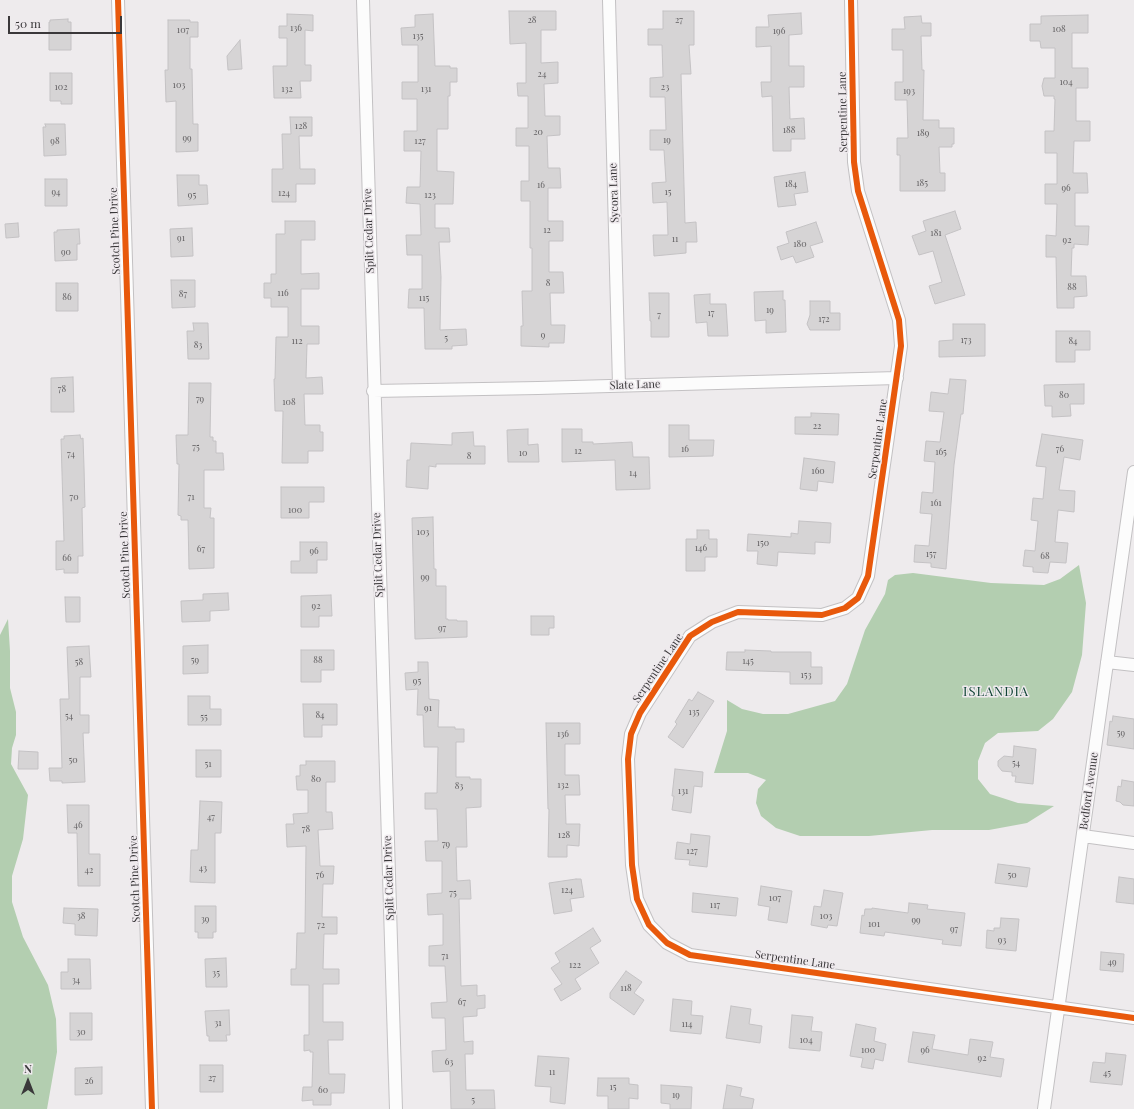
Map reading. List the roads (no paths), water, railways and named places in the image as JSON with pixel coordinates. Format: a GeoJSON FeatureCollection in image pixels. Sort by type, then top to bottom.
{"type":"FeatureCollection","features":[{"type":"Feature","properties":{"kind":"street","name":"Scotch Pine Drive"},"geometry":{"type":"LineString","coordinates":[[118,0],[152,1109]]}},
{"type":"Feature","properties":{"kind":"street","name":"Split Cedar Drive"},"geometry":{"type":"LineString","coordinates":[[363,0],[373,391],[396,1109]]}},
{"type":"Feature","properties":{"kind":"street","name":"Sycora Lane"},"geometry":{"type":"LineString","coordinates":[[609,0],[619,385]]}},
{"type":"Feature","properties":{"kind":"street","name":"Serpentine Lane"},"geometry":{"type":"LineString","coordinates":[[851,0],[854,162],[858,191],[900,320],[901,346],[868,576],[858,598],[845,608],[822,615],[738,612],[712,622],[690,636],[640,713],[631,734],[628,759],[632,865],[637,899],[649,925],[667,943],[690,955],[1134,1018]]}},
{"type":"Feature","properties":{"kind":"street","name":"Slate Lane"},"geometry":{"type":"LineString","coordinates":[[373,391],[897,378]]}},
{"type":"Feature","properties":{"kind":"street","name":"Bedford Avenue"},"geometry":{"type":"LineString","coordinates":[[1044,1109],[1134,472]]}},
{"type":"Feature","properties":{"kind":"street"},"geometry":{"type":"LineString","coordinates":[[1107,662],[1134,666]]}},
{"type":"Feature","properties":{"kind":"street"},"geometry":{"type":"LineString","coordinates":[[1083,836],[1134,842]]}},
{"type":"Feature","properties":{"kind":"district","name":"ISLANDIA"},"geometry":{"type":"Point","coordinates":[996,692]}}]}
